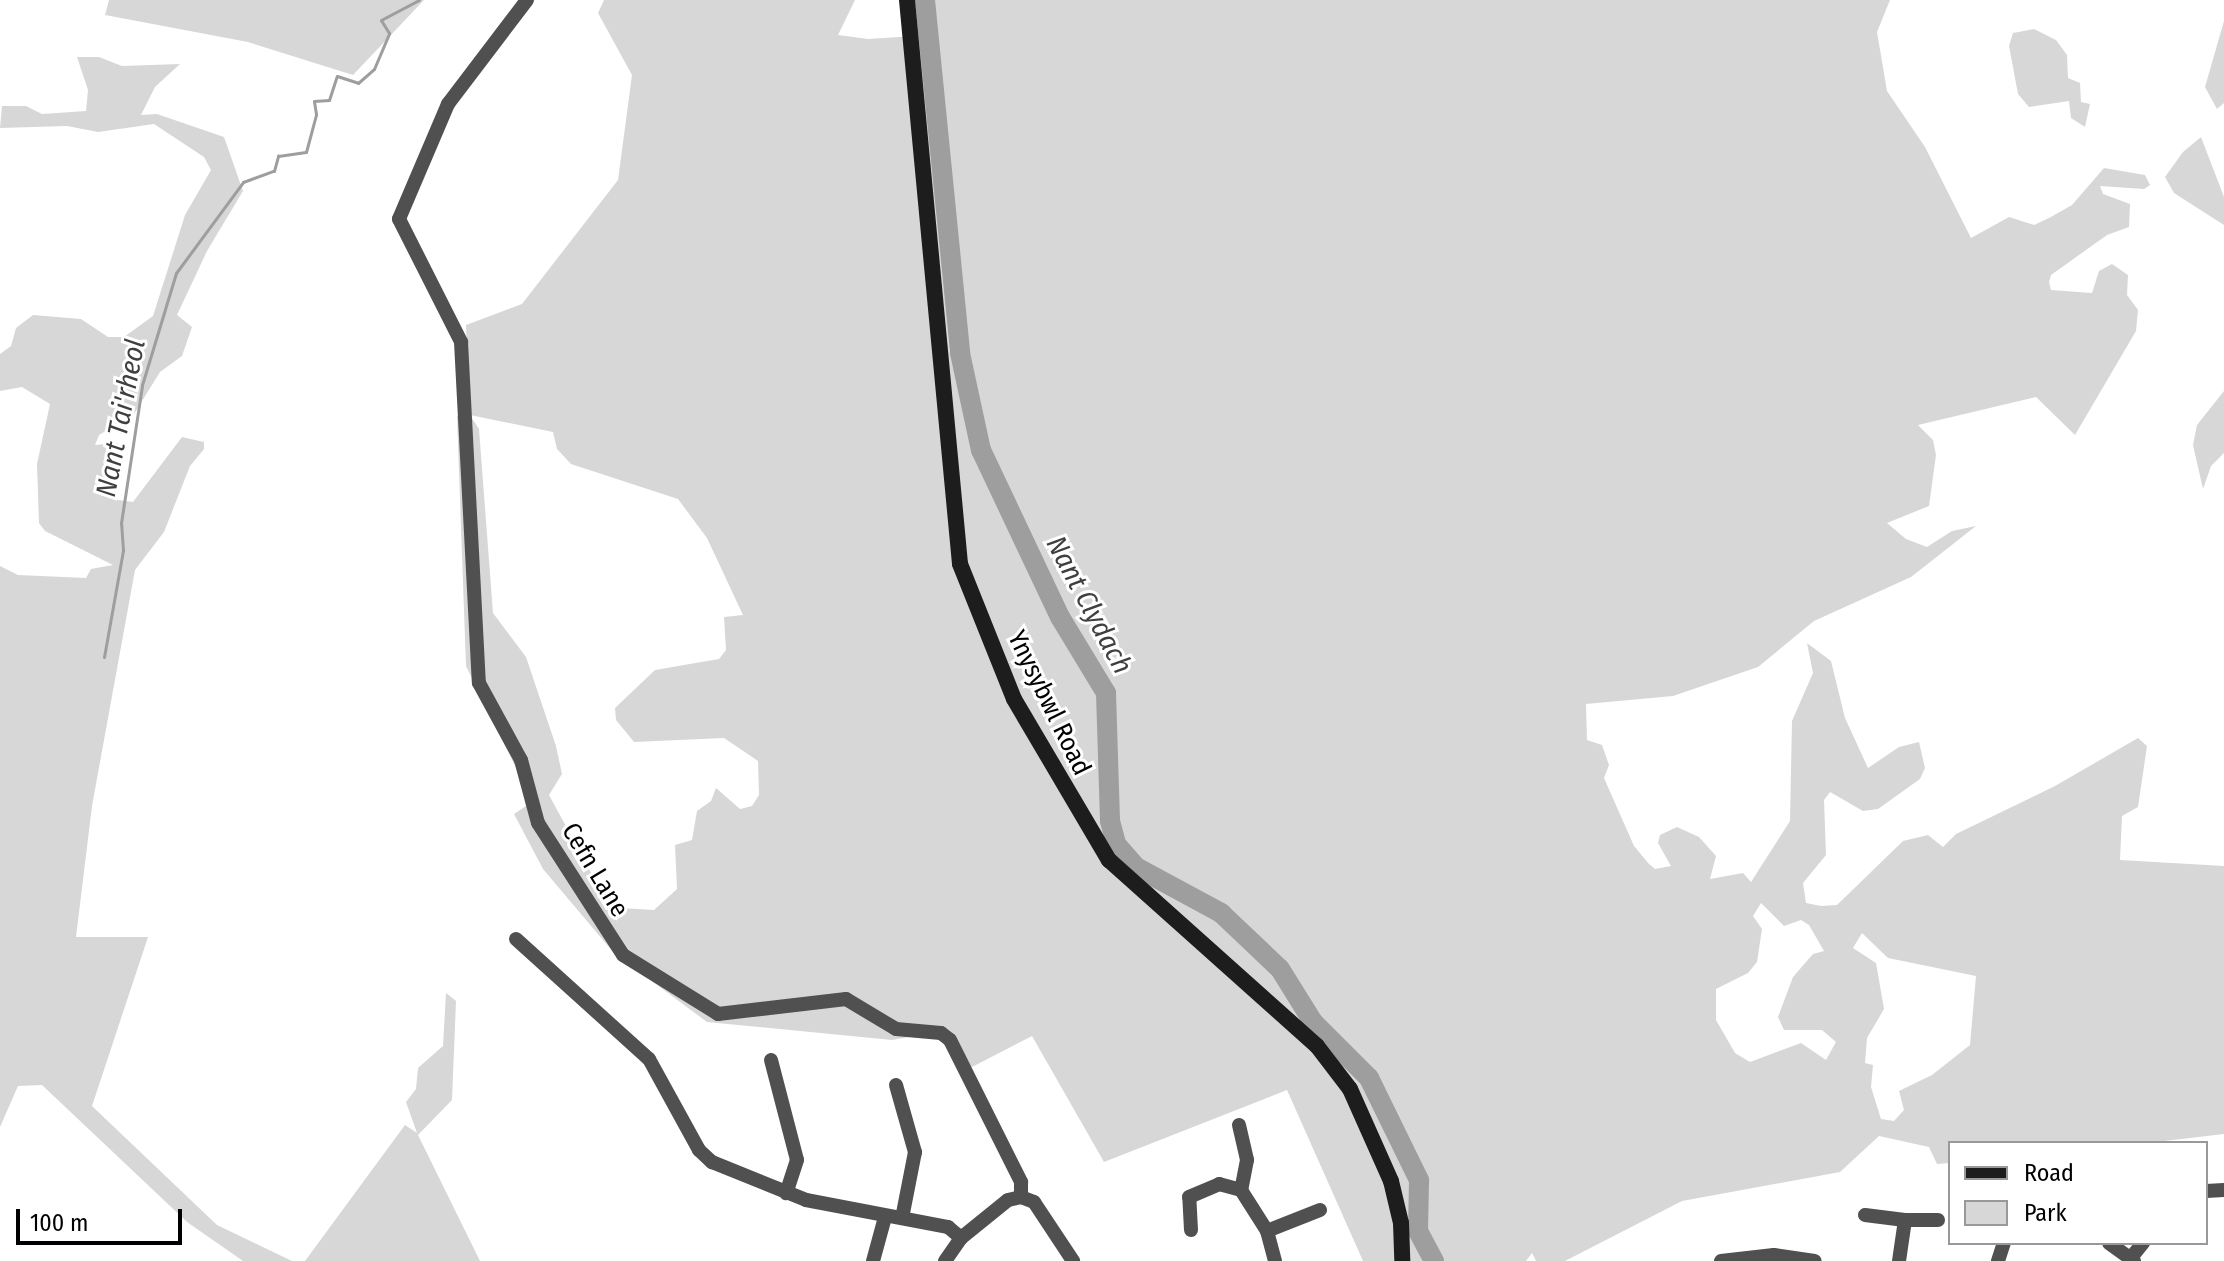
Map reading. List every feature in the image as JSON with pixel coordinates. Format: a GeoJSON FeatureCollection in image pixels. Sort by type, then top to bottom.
{"type":"FeatureCollection","features":[{"type":"Feature","properties":{"kind":"main road","name":"Ynysybwl Road"},"geometry":{"type":"LineString","coordinates":[[907,0],[960,564],[1014,699],[1109,860],[1317,1046],[1350,1089],[1391,1181],[1401,1223],[1402,1261]]}},
{"type":"Feature","properties":{"kind":"street","name":"Cefn Lane"},"geometry":{"type":"LineString","coordinates":[[527,0],[448,104],[399,219],[461,342],[479,683],[521,760],[538,823],[611,943],[707,1011],[729,1015],[846,999],[896,1029],[941,1033],[950,1040],[1021,1182],[1021,1197],[1034,1202],[1073,1261]]}},
{"type":"Feature","properties":{"kind":"street"},"geometry":{"type":"LineString","coordinates":[[516,939],[649,1059],[705,1158],[786,1193],[885,1217],[948,1227],[961,1238]]}},
{"type":"Feature","properties":{"kind":"street"},"geometry":{"type":"LineString","coordinates":[[771,1060],[797,1160],[786,1193]]}},
{"type":"Feature","properties":{"kind":"street"},"geometry":{"type":"LineString","coordinates":[[896,1085],[915,1152],[902,1218]]}},
{"type":"Feature","properties":{"kind":"street"},"geometry":{"type":"LineString","coordinates":[[1239,1125],[1247,1160],[1241,1190]]}},
{"type":"Feature","properties":{"kind":"street"},"geometry":{"type":"LineString","coordinates":[[1191,1230],[1189,1197],[1219,1184],[1241,1190],[1267,1231],[1275,1261]]}},
{"type":"Feature","properties":{"kind":"street"},"geometry":{"type":"LineString","coordinates":[[945,1261],[961,1238],[1008,1200],[1021,1197]]}},
{"type":"Feature","properties":{"kind":"street"},"geometry":{"type":"LineString","coordinates":[[1865,1215],[1938,1220]]}},
{"type":"Feature","properties":{"kind":"street"},"geometry":{"type":"LineString","coordinates":[[1267,1231],[1316,1216]]}},
{"type":"Feature","properties":{"kind":"street"},"geometry":{"type":"LineString","coordinates":[[873,1261],[885,1217]]}},
{"type":"Feature","properties":{"kind":"street"},"geometry":{"type":"LineString","coordinates":[[1899,1261],[1905,1220]]}},
{"type":"Feature","properties":{"kind":"street"},"geometry":{"type":"LineString","coordinates":[[2112,1245],[2132,1260]]}},
{"type":"Feature","properties":{"kind":"street"},"geometry":{"type":"LineString","coordinates":[[1721,1261],[1774,1255],[1815,1261]]}},
{"type":"Feature","properties":{"kind":"green space"},"geometry":{"type":"Polygon","coordinates":[[[109,0],[424,0],[353,75],[248,42],[105,15],[109,0]]]}},
{"type":"Feature","properties":{"kind":"green space"},"geometry":{"type":"Polygon","coordinates":[[[604,0],[855,0],[838,35],[868,39],[915,36],[913,0],[1890,0],[1877,32],[1887,91],[1925,147],[1971,238],[2009,217],[2034,225],[2049,218],[2072,205],[2104,168],[2145,175],[2150,185],[2144,189],[2100,186],[2103,194],[2130,204],[2129,227],[2107,235],[2051,275],[2049,282],[2051,290],[2092,293],[2099,271],[2112,264],[2128,275],[2127,295],[2138,310],[2136,331],[2075,435],[2036,397],[1918,425],[1933,440],[1936,455],[1929,506],[1887,523],[1906,539],[1927,547],[1952,531],[1976,526],[1911,577],[1814,621],[1758,667],[1673,696],[1586,704],[1587,740],[1602,745],[1609,765],[1604,778],[1634,846],[1649,864],[1655,869],[1671,866],[1658,843],[1660,835],[1677,827],[1699,837],[1716,856],[1710,879],[1743,873],[1751,882],[1790,821],[1792,721],[1813,673],[1807,643],[1831,661],[1845,718],[1868,768],[1899,747],[1919,742],[1925,768],[1920,779],[1878,809],[1863,811],[1830,792],[1824,800],[1826,855],[1803,883],[1806,903],[1821,906],[1837,905],[1903,841],[1928,835],[1943,847],[1956,834],[2055,786],[2138,738],[2147,746],[2138,807],[2122,816],[2120,860],[2224,866],[2224,1134],[2164,1141],[1948,1141],[1948,1163],[1937,1164],[1929,1147],[1879,1136],[1840,1172],[1682,1201],[1565,1261],[1536,1261],[1532,1253],[1526,1261],[1363,1261],[1287,1090],[1104,1162],[1032,1036],[972,1067],[938,1032],[892,1040],[707,1022],[614,953],[543,869],[514,814],[526,806],[521,778],[466,666],[457,416],[469,414],[466,325],[522,304],[618,180],[632,75],[598,13],[604,0]],[[470,415],[479,429],[493,613],[526,657],[556,746],[562,774],[549,795],[606,900],[621,908],[654,910],[677,889],[675,845],[692,840],[697,811],[711,801],[716,788],[740,809],[752,806],[759,795],[758,761],[724,738],[634,742],[616,720],[615,708],[655,670],[719,659],[726,650],[724,617],[743,615],[707,538],[678,499],[571,464],[557,449],[553,432],[470,415]],[[1761,903],[1753,916],[1762,929],[1757,962],[1748,973],[1716,989],[1716,1020],[1735,1053],[1750,1062],[1801,1043],[1826,1060],[1836,1042],[1822,1030],[1784,1030],[1778,1017],[1793,977],[1813,954],[1824,951],[1809,925],[1801,920],[1784,926],[1761,903]],[[1862,933],[1853,948],[1876,963],[1884,1009],[1867,1038],[1865,1063],[1873,1065],[1871,1087],[1881,1119],[1894,1121],[1904,1110],[1899,1091],[1932,1075],[1970,1045],[1976,976],[1888,958],[1862,933]]]}},
{"type":"Feature","properties":{"kind":"green space"},"geometry":{"type":"Polygon","coordinates":[[[2224,21],[2224,103],[2217,109],[2205,87],[2224,21]]]}},
{"type":"Feature","properties":{"kind":"green space"},"geometry":{"type":"Polygon","coordinates":[[[2034,29],[2056,40],[2067,55],[2068,78],[2080,83],[2081,102],[2090,104],[2085,127],[2071,118],[2069,101],[2029,107],[2018,94],[2009,46],[2013,33],[2034,29]]]}},
{"type":"Feature","properties":{"kind":"green space"},"geometry":{"type":"Polygon","coordinates":[[[77,57],[99,57],[122,66],[180,64],[155,87],[141,115],[157,114],[224,137],[243,191],[207,251],[177,315],[192,327],[182,356],[160,372],[134,414],[99,435],[95,445],[118,443],[121,454],[110,492],[118,500],[133,502],[182,437],[204,442],[204,449],[190,466],[164,532],[135,570],[92,806],[76,937],[148,937],[92,1106],[217,1225],[292,1261],[243,1261],[187,1222],[42,1085],[18,1086],[0,1127],[0,566],[18,575],[86,578],[91,569],[113,565],[45,531],[39,523],[37,464],[50,404],[22,387],[0,391],[0,354],[11,346],[16,328],[33,315],[81,319],[108,337],[124,337],[153,316],[185,215],[211,170],[204,157],[154,124],[98,132],[67,126],[0,128],[2,106],[26,106],[42,114],[86,111],[88,90],[77,57]]]}},
{"type":"Feature","properties":{"kind":"green space"},"geometry":{"type":"Polygon","coordinates":[[[2201,137],[2224,197],[2224,225],[2174,193],[2165,177],[2183,152],[2201,137]]]}},
{"type":"Feature","properties":{"kind":"green space"},"geometry":{"type":"Polygon","coordinates":[[[2224,391],[2224,453],[2211,466],[2203,489],[2193,445],[2197,425],[2224,391]]]}},
{"type":"Feature","properties":{"kind":"green space"},"geometry":{"type":"Polygon","coordinates":[[[446,993],[456,1001],[452,1100],[418,1135],[480,1261],[305,1261],[405,1125],[417,1133],[406,1102],[416,1089],[418,1068],[443,1046],[446,993]]]}},
{"type":"Feature","properties":{"kind":"waterway","name":"Nant Tai'rheol"},"geometry":{"type":"LineString","coordinates":[[104,657],[123,550],[121,523],[142,385],[176,273],[243,182],[274,171],[278,156],[306,152],[316,114],[314,101],[329,100],[337,76],[358,83],[374,69],[389,33],[381,20],[419,0]]}},
{"type":"Feature","properties":{"kind":"waterway","name":"Nant Clydach"},"geometry":{"type":"LineString","coordinates":[[925,0],[960,353],[981,450],[1060,617],[1106,693],[1110,821],[1116,844],[1136,867],[1221,913],[1280,969],[1313,1022],[1369,1078],[1419,1180],[1418,1231],[1434,1261]]}}]}
